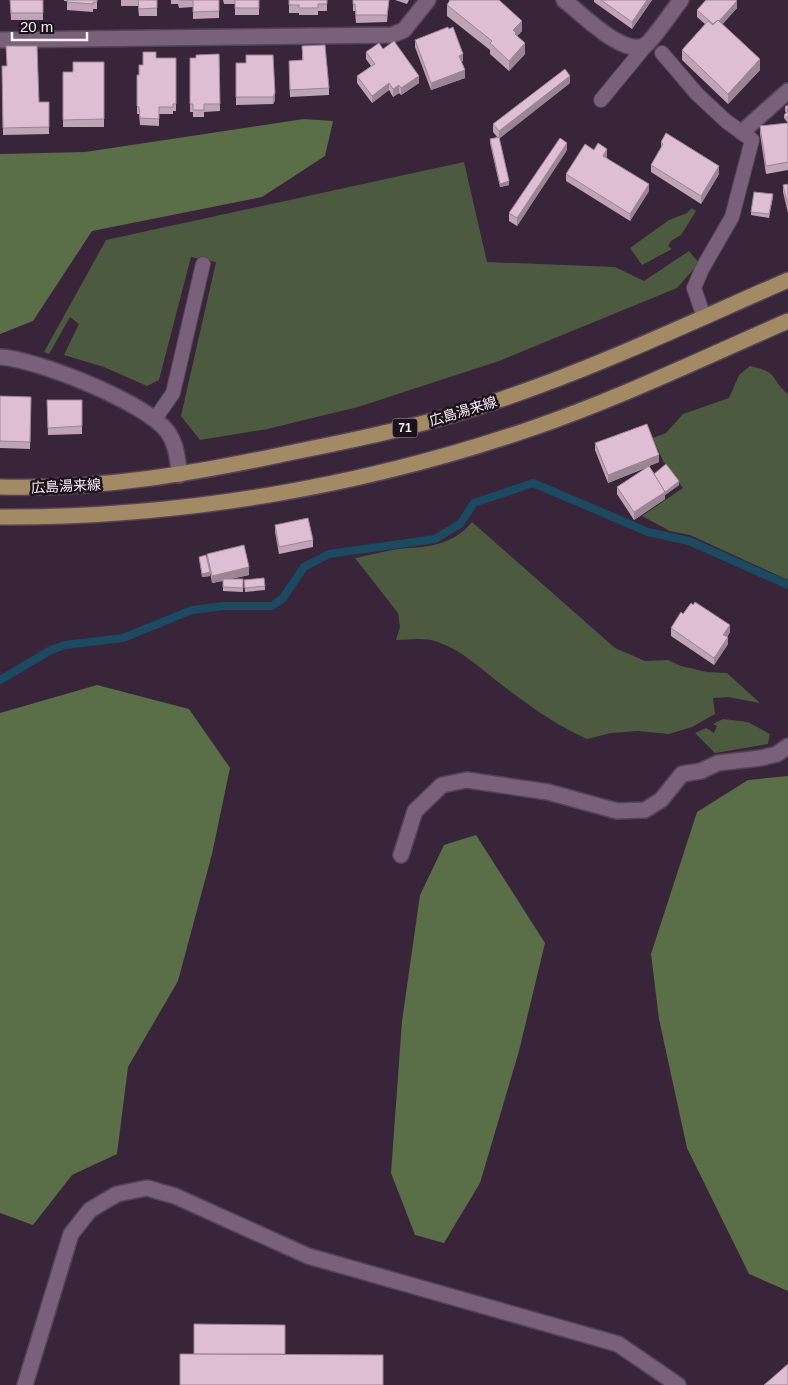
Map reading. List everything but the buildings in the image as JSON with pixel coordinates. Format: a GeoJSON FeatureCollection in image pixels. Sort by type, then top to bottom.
{"type":"FeatureCollection","features":[{"type":"Feature","properties":{"kind":"main road","name":"広島湯来線"},"geometry":{"type":"LineString","coordinates":[[0,487],[95,485],[180,475],[366,438],[436,420],[502,399],[580,370],[788,280]]}},
{"type":"Feature","properties":{"kind":"main road"},"geometry":{"type":"LineString","coordinates":[[0,517],[78,516],[190,507],[304,488],[423,461],[532,429],[788,321]]}},
{"type":"Feature","properties":{"kind":"street"},"geometry":{"type":"LineString","coordinates":[[0,40],[392,35],[404,30],[428,0]]}},
{"type":"Feature","properties":{"kind":"street"},"geometry":{"type":"LineString","coordinates":[[564,0],[620,44],[633,48],[646,44],[681,0]]}},
{"type":"Feature","properties":{"kind":"street"},"geometry":{"type":"LineString","coordinates":[[742,132],[788,91]]}},
{"type":"Feature","properties":{"kind":"street"},"geometry":{"type":"LineString","coordinates":[[0,358],[35,364],[66,374],[143,410],[166,430],[175,445],[180,475]]}},
{"type":"Feature","properties":{"kind":"street"},"geometry":{"type":"LineString","coordinates":[[401,855],[415,811],[442,785],[466,780],[548,792],[617,811],[645,810],[661,800],[682,774],[701,771],[718,762],[761,758],[777,754],[788,746]]}},
{"type":"Feature","properties":{"kind":"street"},"geometry":{"type":"LineString","coordinates":[[25,1385],[71,1234],[90,1210],[117,1194],[147,1188],[174,1196],[308,1256],[618,1344],[678,1385]]}},
{"type":"Feature","properties":{"kind":"lane"},"geometry":{"type":"LineString","coordinates":[[601,100],[646,44]]}},
{"type":"Feature","properties":{"kind":"lane"},"geometry":{"type":"LineString","coordinates":[[662,53],[697,94],[726,121],[752,140],[732,217],[702,269],[694,288],[704,316]]}},
{"type":"Feature","properties":{"kind":"lane"},"geometry":{"type":"LineString","coordinates":[[155,419],[173,394],[203,264]]}},
{"type":"Feature","properties":{"kind":"green space"},"geometry":{"type":"Polygon","coordinates":[[[304,119],[333,121],[325,156],[262,197],[92,231],[33,321],[0,334],[0,154],[85,152],[304,119]]]}},
{"type":"Feature","properties":{"kind":"green space"},"geometry":{"type":"Polygon","coordinates":[[[464,162],[487,262],[615,267],[644,281],[689,251],[699,263],[677,288],[499,361],[358,407],[267,429],[200,440],[181,416],[216,262],[191,257],[159,380],[147,386],[104,367],[64,355],[79,324],[70,317],[49,354],[44,352],[106,240],[464,162]]]}},
{"type":"Feature","properties":{"kind":"green space"},"geometry":{"type":"Polygon","coordinates":[[[692,208],[696,211],[681,235],[671,241],[668,246],[672,249],[642,265],[630,248],[669,220],[687,213],[692,208]]]}},
{"type":"Feature","properties":{"kind":"green space"},"geometry":{"type":"Polygon","coordinates":[[[750,366],[771,374],[788,394],[788,580],[690,535],[670,531],[642,516],[683,488],[663,461],[653,438],[666,433],[683,414],[729,398],[739,375],[750,366]]]}},
{"type":"Feature","properties":{"kind":"green space"},"geometry":{"type":"Polygon","coordinates":[[[472,522],[615,648],[645,661],[668,660],[681,666],[707,672],[727,673],[760,703],[728,697],[713,698],[715,714],[692,727],[669,734],[638,731],[611,733],[587,739],[543,715],[456,650],[438,642],[427,640],[396,640],[400,627],[398,613],[355,558],[435,545],[451,539],[466,529],[472,522]]]}},
{"type":"Feature","properties":{"kind":"green space"},"geometry":{"type":"Polygon","coordinates":[[[97,685],[189,709],[230,768],[212,854],[178,981],[128,1067],[117,1154],[72,1175],[33,1225],[0,1213],[0,713],[97,685]]]}},
{"type":"Feature","properties":{"kind":"green space"},"geometry":{"type":"Polygon","coordinates":[[[723,719],[748,722],[770,734],[768,744],[715,753],[695,733],[706,728],[714,733],[717,726],[713,724],[723,719]]]}},
{"type":"Feature","properties":{"kind":"green space"},"geometry":{"type":"Polygon","coordinates":[[[788,776],[788,1291],[749,1274],[687,1148],[659,1019],[651,954],[697,812],[748,780],[788,776]]]}},
{"type":"Feature","properties":{"kind":"green space"},"geometry":{"type":"Polygon","coordinates":[[[476,835],[545,943],[519,1051],[480,1183],[444,1243],[415,1235],[391,1173],[402,1021],[420,895],[444,845],[476,835]]]}},
{"type":"Feature","properties":{"kind":"waterway"},"geometry":{"type":"LineString","coordinates":[[0,680],[51,650],[65,645],[123,638],[192,610],[224,606],[272,606],[283,598],[304,567],[329,554],[435,539],[460,524],[474,503],[533,483],[648,532],[689,541],[788,585]]}}]}
